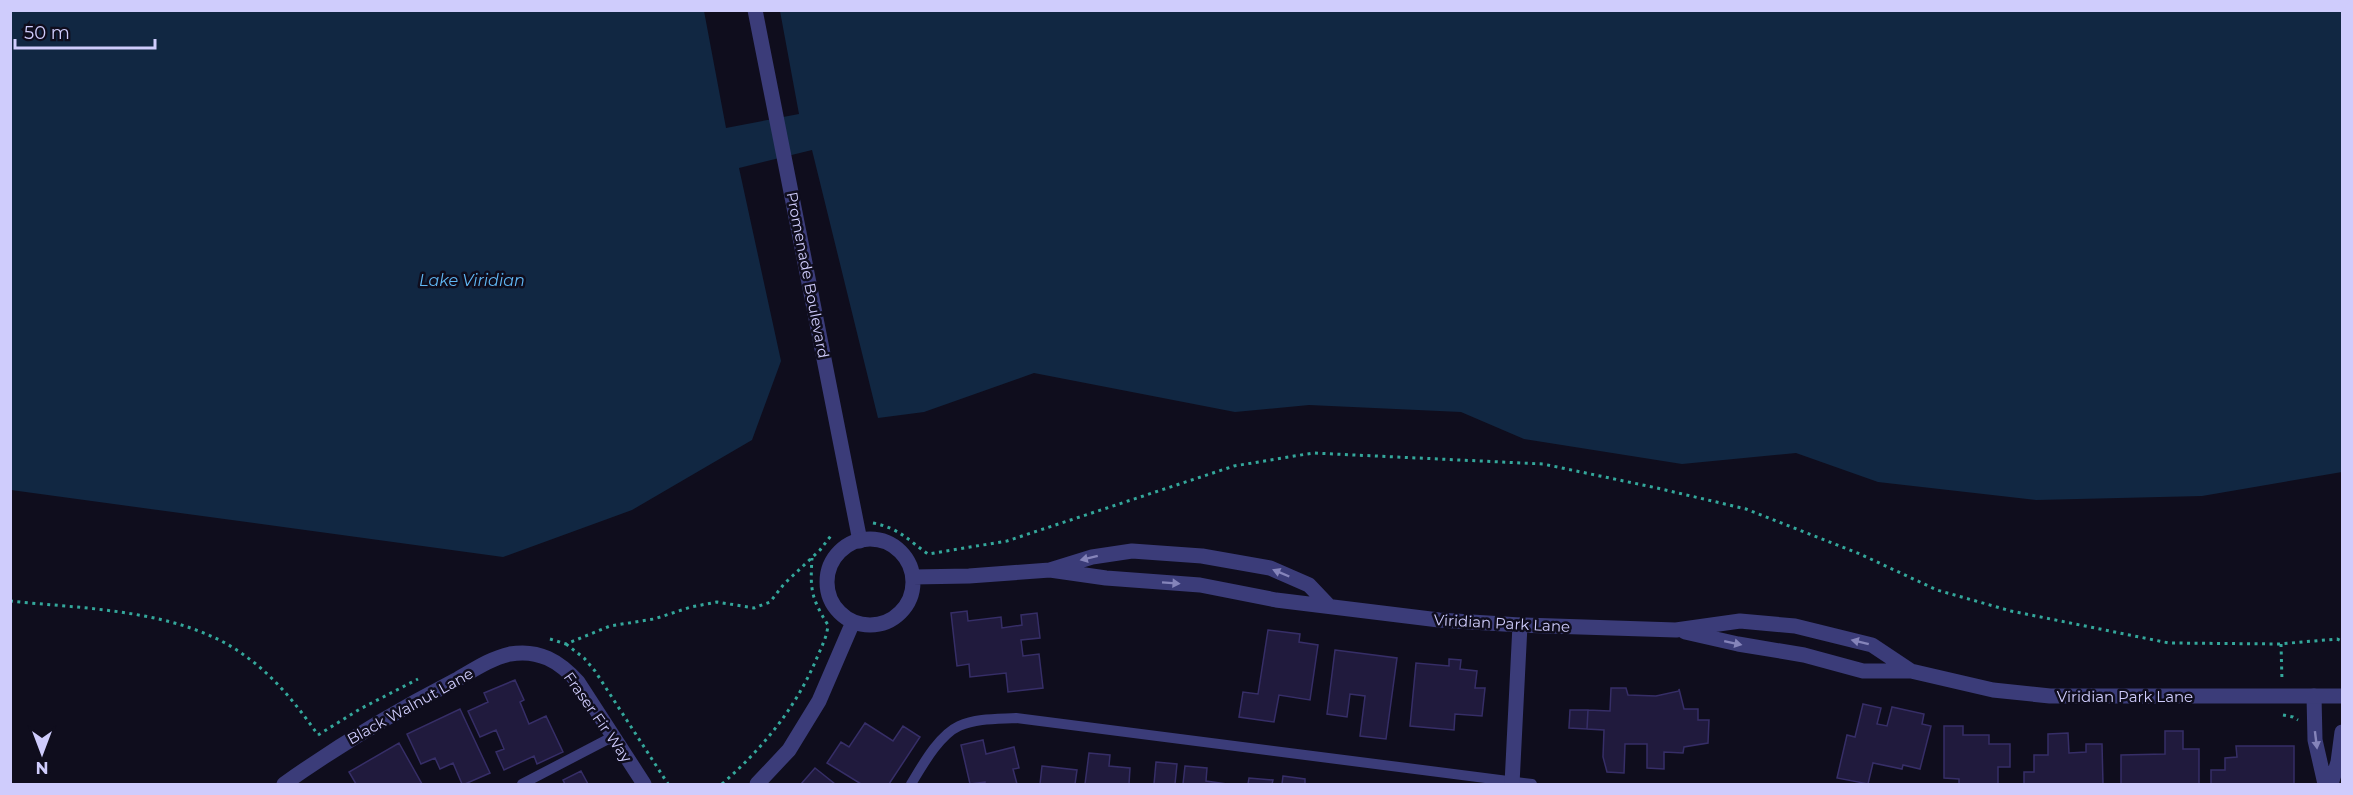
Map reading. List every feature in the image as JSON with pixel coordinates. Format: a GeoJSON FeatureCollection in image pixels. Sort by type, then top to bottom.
{"type":"FeatureCollection","features":[{"type":"Feature","properties":{"kind":"street","name":"Promenade Boulevard"},"geometry":{"type":"LineString","coordinates":[[755,10],[860,541]]}},
{"type":"Feature","properties":{"kind":"street"},"geometry":{"type":"LineString","coordinates":[[872,539],[895,547],[910,566],[913,577],[910,599],[896,616],[875,625],[853,622],[843,616],[829,596],[827,584],[828,573],[840,552],[860,541],[872,539]]}},
{"type":"Feature","properties":{"kind":"street","name":"Viridian Park Lane"},"geometry":{"type":"LineString","coordinates":[[1050,570],[1092,557],[1132,551],[1202,556],[1270,568],[1309,585],[1328,605]]}},
{"type":"Feature","properties":{"kind":"street","name":"Viridian Park Lane"},"geometry":{"type":"LineString","coordinates":[[913,577],[969,576],[1050,570],[1106,578],[1200,585],[1276,600],[1416,618],[1520,625],[1677,630],[1740,621],[1795,626],[1872,645],[1911,671]]}},
{"type":"Feature","properties":{"kind":"street"},"geometry":{"type":"LineString","coordinates":[[757,784],[789,750],[819,701],[853,622]]}},
{"type":"Feature","properties":{"kind":"street"},"geometry":{"type":"LineString","coordinates":[[1513,783],[1520,625]]}},
{"type":"Feature","properties":{"kind":"street","name":"Viridian Park Lane"},"geometry":{"type":"LineString","coordinates":[[1677,630],[1738,644],[1804,655],[1863,671],[1911,671],[1992,690],[2050,696],[2343,696]]}},
{"type":"Feature","properties":{"kind":"street","name":"Black Walnut Lane"},"geometry":{"type":"LineString","coordinates":[[284,784],[381,720],[485,665],[508,654],[522,653],[545,657]]}},
{"type":"Feature","properties":{"kind":"street","name":"Fraser Fir Way"},"geometry":{"type":"LineString","coordinates":[[545,657],[559,663],[578,682],[644,784]]}},
{"type":"Feature","properties":{"kind":"street"},"geometry":{"type":"LineString","coordinates":[[2314,696],[2315,740],[2325,784]]}},
{"type":"Feature","properties":{"kind":"street"},"geometry":{"type":"LineString","coordinates":[[2331,784],[2338,762],[2343,732]]}},
{"type":"Feature","properties":{"kind":"lane"},"geometry":{"type":"LineString","coordinates":[[911,784],[925,760],[958,726],[983,719],[1016,718],[1532,784]]}},
{"type":"Feature","properties":{"kind":"lane"},"geometry":{"type":"LineString","coordinates":[[522,784],[614,736]]}},
{"type":"Feature","properties":{"kind":"path"},"geometry":{"type":"LineString","coordinates":[[872,523],[885,525],[902,532],[928,554],[1007,541],[1234,466],[1313,453],[1543,464],[1746,509],[1860,554],[1937,590],[2011,611],[2169,643],[2281,644],[2319,639],[2343,641]]}},
{"type":"Feature","properties":{"kind":"path"},"geometry":{"type":"LineString","coordinates":[[567,644],[610,626],[654,619],[691,607],[717,602],[754,608],[770,602],[784,584],[820,550],[833,533]]}},
{"type":"Feature","properties":{"kind":"path"},"geometry":{"type":"LineString","coordinates":[[722,784],[746,763],[776,729],[807,680],[825,640],[828,625],[813,600],[812,558]]}},
{"type":"Feature","properties":{"kind":"path"},"geometry":{"type":"LineString","coordinates":[[10,602],[117,612],[196,629],[224,642],[245,655],[280,686],[301,710],[328,753]]}},
{"type":"Feature","properties":{"kind":"path"},"geometry":{"type":"LineString","coordinates":[[542,637],[567,644],[584,658],[595,671],[668,784]]}},
{"type":"Feature","properties":{"kind":"path"},"geometry":{"type":"LineString","coordinates":[[2281,644],[2282,681]]}},
{"type":"Feature","properties":{"kind":"path"},"geometry":{"type":"LineString","coordinates":[[318,735],[419,678]]}},
{"type":"Feature","properties":{"kind":"water","name":"Lake Viridian"},"geometry":{"type":"Polygon","coordinates":[[[11,11],[704,11],[726,128],[799,114],[780,11],[2342,11],[2342,472],[2202,496],[2036,500],[1878,482],[1796,453],[1682,464],[1524,439],[1461,412],[1309,405],[1235,412],[1034,373],[924,412],[878,418],[812,150],[739,168],[781,361],[752,440],[632,510],[503,557],[11,490],[11,11]]]}},
{"type":"Feature","properties":{"kind":"building"},"geometry":{"type":"Polygon","coordinates":[[[967,611],[968,621],[1001,617],[1002,628],[1022,625],[1021,615],[1037,613],[1040,638],[1021,640],[1023,656],[1039,654],[1043,688],[1008,692],[1006,673],[970,677],[969,664],[957,666],[951,613],[967,611]]]}},
{"type":"Feature","properties":{"kind":"building"},"geometry":{"type":"Polygon","coordinates":[[[1268,630],[1300,634],[1299,642],[1318,645],[1310,700],[1279,695],[1274,722],[1239,717],[1243,692],[1258,694],[1268,630]]]}},
{"type":"Feature","properties":{"kind":"building"},"geometry":{"type":"Polygon","coordinates":[[[1335,650],[1397,658],[1386,739],[1360,736],[1365,696],[1350,694],[1347,717],[1327,714],[1335,650]]]}},
{"type":"Feature","properties":{"kind":"building"},"geometry":{"type":"Polygon","coordinates":[[[1449,659],[1461,660],[1460,669],[1477,671],[1475,688],[1485,688],[1482,716],[1455,714],[1454,730],[1410,726],[1416,663],[1449,666],[1449,659]]]}},
{"type":"Feature","properties":{"kind":"building"},"geometry":{"type":"Polygon","coordinates":[[[515,680],[524,700],[520,702],[529,724],[546,716],[563,752],[537,764],[534,756],[504,770],[496,752],[504,749],[496,730],[480,737],[468,711],[488,702],[484,693],[515,680]]]}},
{"type":"Feature","properties":{"kind":"building"},"geometry":{"type":"Polygon","coordinates":[[[1611,688],[1626,688],[1628,695],[1656,696],[1679,691],[1679,689],[1684,709],[1698,709],[1698,720],[1709,720],[1708,743],[1684,747],[1683,753],[1664,752],[1664,769],[1647,768],[1647,744],[1625,744],[1624,773],[1607,772],[1603,757],[1604,730],[1587,729],[1588,710],[1610,711],[1611,688]]]}},
{"type":"Feature","properties":{"kind":"building"},"geometry":{"type":"Polygon","coordinates":[[[1863,704],[1881,708],[1877,724],[1887,726],[1892,707],[1924,714],[1922,724],[1931,726],[1920,769],[1903,765],[1902,769],[1873,763],[1868,784],[1837,778],[1847,735],[1855,737],[1863,704]]]}},
{"type":"Feature","properties":{"kind":"building"},"geometry":{"type":"Polygon","coordinates":[[[460,709],[490,773],[465,784],[462,784],[453,763],[440,769],[435,758],[421,764],[407,734],[460,709]]]}},
{"type":"Feature","properties":{"kind":"building"},"geometry":{"type":"Polygon","coordinates":[[[1570,710],[1588,710],[1587,729],[1569,728],[1570,710]]]}},
{"type":"Feature","properties":{"kind":"building"},"geometry":{"type":"Polygon","coordinates":[[[865,723],[893,741],[903,726],[920,737],[889,784],[861,784],[827,763],[841,742],[849,747],[865,723]]]}},
{"type":"Feature","properties":{"kind":"building"},"geometry":{"type":"Polygon","coordinates":[[[1944,726],[1963,726],[1963,735],[1989,735],[1989,744],[2010,744],[2010,767],[1998,767],[1998,784],[1959,784],[1959,779],[1944,778],[1944,726]]]}},
{"type":"Feature","properties":{"kind":"building"},"geometry":{"type":"Polygon","coordinates":[[[2165,731],[2183,731],[2183,749],[2199,749],[2199,784],[2121,784],[2121,755],[2165,754],[2165,731]]]}},
{"type":"Feature","properties":{"kind":"building"},"geometry":{"type":"Polygon","coordinates":[[[2068,733],[2069,753],[2086,752],[2086,744],[2102,744],[2103,784],[2024,784],[2024,772],[2034,772],[2034,755],[2048,755],[2048,734],[2068,733]]]}},
{"type":"Feature","properties":{"kind":"building"},"geometry":{"type":"Polygon","coordinates":[[[983,740],[986,754],[1014,747],[1019,768],[1013,769],[1017,784],[985,784],[985,782],[970,784],[961,745],[983,740]]]}},
{"type":"Feature","properties":{"kind":"building"},"geometry":{"type":"Polygon","coordinates":[[[399,743],[422,784],[356,784],[349,772],[399,743]]]}},
{"type":"Feature","properties":{"kind":"building"},"geometry":{"type":"Polygon","coordinates":[[[2236,746],[2294,746],[2294,784],[2211,784],[2211,770],[2225,770],[2225,758],[2237,757],[2236,746]]]}},
{"type":"Feature","properties":{"kind":"building"},"geometry":{"type":"Polygon","coordinates":[[[1089,753],[1110,755],[1109,766],[1130,768],[1129,784],[1085,784],[1089,753]]]}},
{"type":"Feature","properties":{"kind":"building"},"geometry":{"type":"Polygon","coordinates":[[[1156,762],[1177,764],[1175,784],[1154,784],[1156,762]]]}},
{"type":"Feature","properties":{"kind":"building"},"geometry":{"type":"Polygon","coordinates":[[[1042,766],[1077,770],[1075,784],[1040,784],[1042,766]]]}},
{"type":"Feature","properties":{"kind":"building"},"geometry":{"type":"Polygon","coordinates":[[[1185,766],[1207,768],[1206,781],[1227,784],[1183,784],[1185,766]]]}},
{"type":"Feature","properties":{"kind":"building"},"geometry":{"type":"Polygon","coordinates":[[[815,768],[835,784],[801,784],[815,768]]]}},
{"type":"Feature","properties":{"kind":"building"},"geometry":{"type":"Polygon","coordinates":[[[581,771],[588,784],[565,784],[563,780],[581,771]]]}},
{"type":"Feature","properties":{"kind":"building"},"geometry":{"type":"Polygon","coordinates":[[[1283,776],[1305,779],[1305,784],[1282,784],[1283,776]]]}},
{"type":"Feature","properties":{"kind":"building"},"geometry":{"type":"Polygon","coordinates":[[[1249,778],[1273,780],[1272,784],[1248,784],[1249,778]]]}}]}
